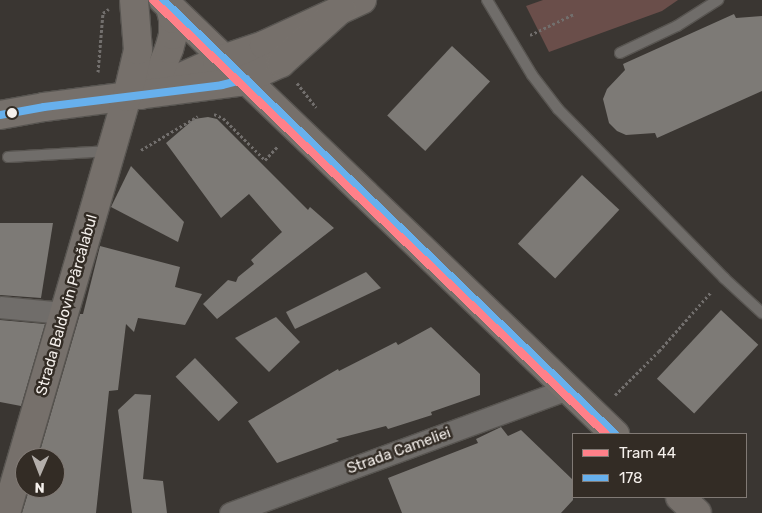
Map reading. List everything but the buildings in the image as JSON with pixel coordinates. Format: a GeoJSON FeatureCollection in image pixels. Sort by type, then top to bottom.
{"type":"FeatureCollection","features":[{"type":"Feature","properties":{"kind":"main road","name":"Strada Baldovin Pârcălabul"},"geometry":{"type":"LineString","coordinates":[[6,513],[111,151],[133,97],[138,50],[134,0]]}},
{"type":"Feature","properties":{"kind":"main road"},"geometry":{"type":"LineString","coordinates":[[133,97],[161,69],[169,49],[173,35],[173,19],[166,4]]}},
{"type":"Feature","properties":{"kind":"main road"},"geometry":{"type":"LineString","coordinates":[[166,4],[614,433]]}},
{"type":"Feature","properties":{"kind":"main road"},"geometry":{"type":"LineString","coordinates":[[133,97],[224,59],[264,45],[352,4]]}},
{"type":"Feature","properties":{"kind":"main road"},"geometry":{"type":"LineString","coordinates":[[0,115],[44,107],[133,97],[246,80],[281,63],[352,4]]}},
{"type":"Feature","properties":{"kind":"main road"},"geometry":{"type":"LineString","coordinates":[[681,498],[697,513]]}},
{"type":"Feature","properties":{"kind":"street"},"geometry":{"type":"LineString","coordinates":[[0,306],[64,314]]}},
{"type":"Feature","properties":{"kind":"street","name":"Strada Cameliei"},"geometry":{"type":"LineString","coordinates":[[230,513],[568,389]]}},
{"type":"Feature","properties":{"kind":"lane"},"geometry":{"type":"LineString","coordinates":[[487,0],[544,92],[558,109],[724,278],[762,312]]}},
{"type":"Feature","properties":{"kind":"lane"},"geometry":{"type":"LineString","coordinates":[[620,53],[677,26],[718,0]]}},
{"type":"Feature","properties":{"kind":"lane"},"geometry":{"type":"LineString","coordinates":[[8,157],[111,151]]}},
{"type":"Feature","properties":{"kind":"path"},"geometry":{"type":"LineString","coordinates":[[513,43],[574,14]]}},
{"type":"Feature","properties":{"kind":"path"},"geometry":{"type":"LineString","coordinates":[[595,415],[659,351],[724,278]]}},
{"type":"Feature","properties":{"kind":"shaded area"},"geometry":{"type":"Polygon","coordinates":[[[543,0],[678,0],[662,11],[549,52],[526,6],[543,0]]]}},
{"type":"Feature","properties":{"kind":"tram line","name":"44"},"geometry":{"type":"LineString","coordinates":[[153,0],[605,433]]}},
{"type":"Feature","properties":{"kind":"transit line","name":"178"},"geometry":{"type":"LineString","coordinates":[[163,0],[614,433]]}},
{"type":"Feature","properties":{"kind":"transit line","name":"178"},"geometry":{"type":"LineString","coordinates":[[0,115],[44,107],[222,85],[246,79]]}}]}
